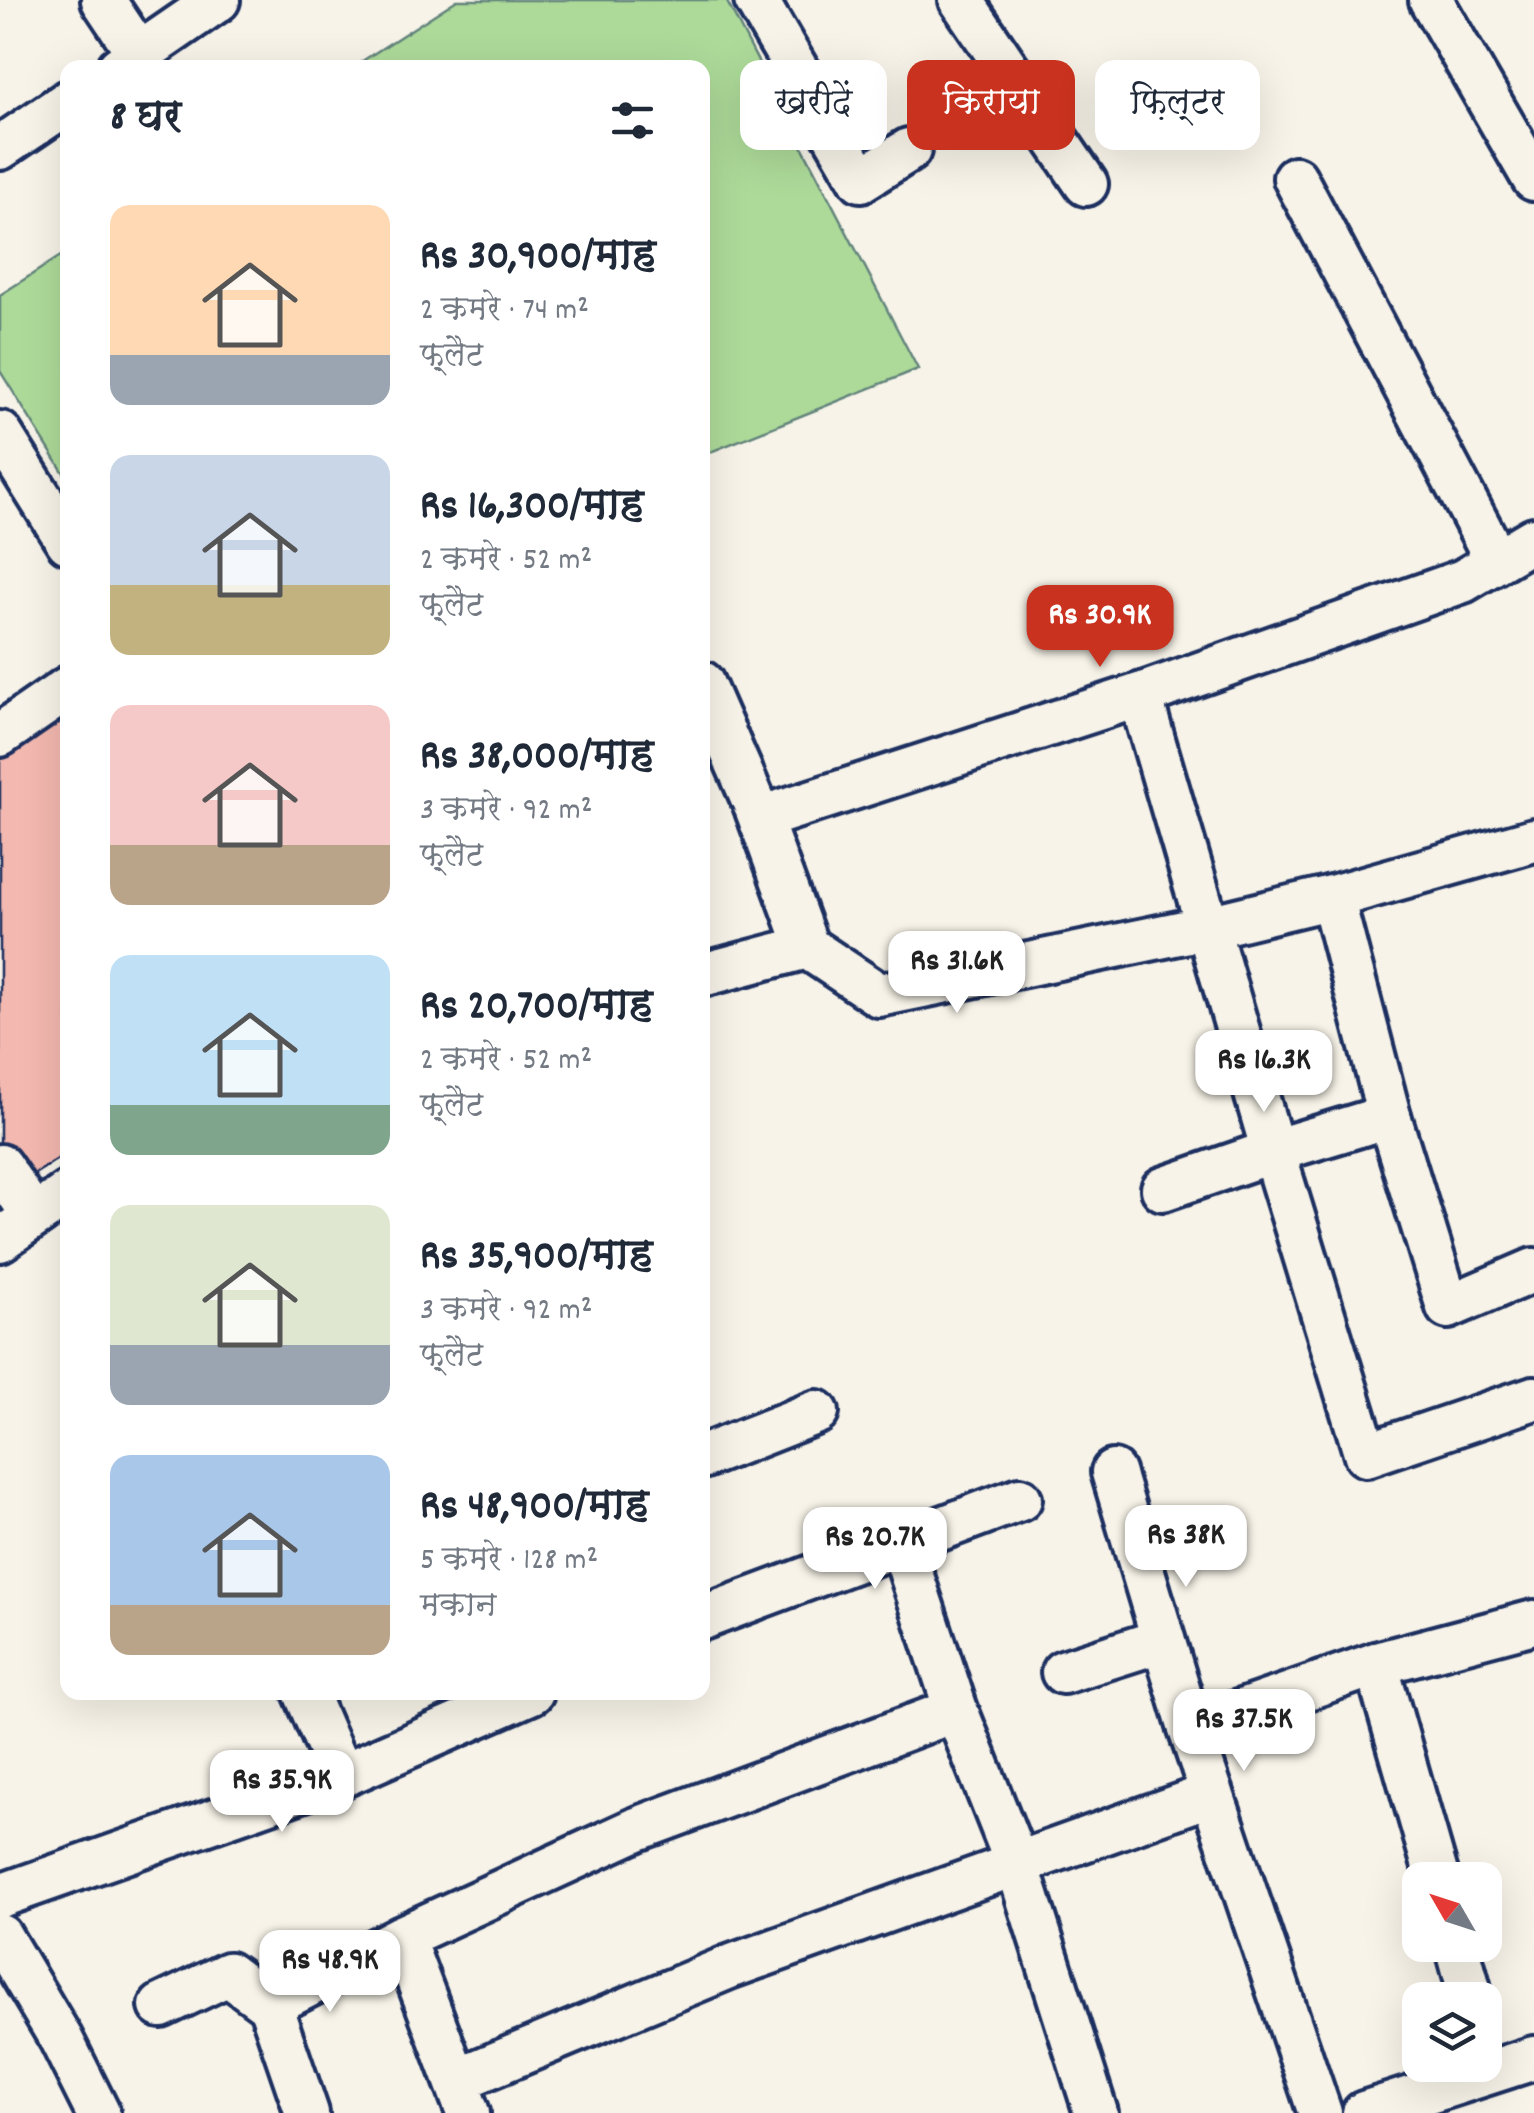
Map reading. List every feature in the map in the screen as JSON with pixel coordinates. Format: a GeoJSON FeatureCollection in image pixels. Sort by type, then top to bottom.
{"type":"FeatureCollection","features":[{"type":"Feature","properties":{"kind":"street"},"geometry":{"type":"LineString","coordinates":[[104,0],[129,60]]}},
{"type":"Feature","properties":{"kind":"street"},"geometry":{"type":"LineString","coordinates":[[130,60],[218,0]]}},
{"type":"Feature","properties":{"kind":"street"},"geometry":{"type":"LineString","coordinates":[[756,0],[861,180],[910,150]]}},
{"type":"Feature","properties":{"kind":"street"},"geometry":{"type":"LineString","coordinates":[[960,0],[1086,184]]}},
{"type":"Feature","properties":{"kind":"street"},"geometry":{"type":"LineString","coordinates":[[1432,0],[1534,179]]}},
{"type":"Feature","properties":{"kind":"street"},"geometry":{"type":"LineString","coordinates":[[0,148],[60,107]]}},
{"type":"Feature","properties":{"kind":"street"},"geometry":{"type":"LineString","coordinates":[[1295,178],[1496,559]]}},
{"type":"Feature","properties":{"kind":"street"},"geometry":{"type":"LineString","coordinates":[[0,433],[60,529]]}},
{"type":"Feature","properties":{"kind":"street"},"geometry":{"type":"LineString","coordinates":[[710,701],[761,818],[1140,695],[1463,581],[1534,539]]}},
{"type":"Feature","properties":{"kind":"street"},"geometry":{"type":"LineString","coordinates":[[0,735],[60,694]]}},
{"type":"Feature","properties":{"kind":"street"},"geometry":{"type":"LineString","coordinates":[[1140,695],[1272,1151],[1366,1454],[1534,1398]]}},
{"type":"Feature","properties":{"kind":"street"},"geometry":{"type":"LineString","coordinates":[[757,810],[807,947],[879,995],[1208,927],[1534,840]]}},
{"type":"Feature","properties":{"kind":"street"},"geometry":{"type":"LineString","coordinates":[[1332,897],[1389,1116],[1448,1307],[1534,1270]]}},
{"type":"Feature","properties":{"kind":"street"},"geometry":{"type":"LineString","coordinates":[[710,973],[807,947]]}},
{"type":"Feature","properties":{"kind":"street"},"geometry":{"type":"LineString","coordinates":[[1163,1189],[1389,1116]]}},
{"type":"Feature","properties":{"kind":"street"},"geometry":{"type":"LineString","coordinates":[[0,1166],[34,1216]]}},
{"type":"Feature","properties":{"kind":"street"},"geometry":{"type":"LineString","coordinates":[[710,1455],[817,1412]]}},
{"type":"Feature","properties":{"kind":"street"},"geometry":{"type":"LineString","coordinates":[[1112,1472],[1190,1729],[1320,2113]]}},
{"type":"Feature","properties":{"kind":"street"},"geometry":{"type":"LineString","coordinates":[[710,1615],[1020,1498]]}},
{"type":"Feature","properties":{"kind":"street"},"geometry":{"type":"LineString","coordinates":[[900,1543],[956,1710],[1017,1864],[1096,2113]]}},
{"type":"Feature","properties":{"kind":"street"},"geometry":{"type":"LineString","coordinates":[[1190,1729],[1376,1664],[1534,1622]]}},
{"type":"Feature","properties":{"kind":"street"},"geometry":{"type":"LineString","coordinates":[[1063,1672],[1163,1640]]}},
{"type":"Feature","properties":{"kind":"street"},"geometry":{"type":"LineString","coordinates":[[1376,1664],[1433,1862]]}},
{"type":"Feature","properties":{"kind":"street"},"geometry":{"type":"LineString","coordinates":[[308,1700],[341,1776]]}},
{"type":"Feature","properties":{"kind":"street"},"geometry":{"type":"LineString","coordinates":[[0,1896],[341,1776],[514,1700]]}},
{"type":"Feature","properties":{"kind":"street"},"geometry":{"type":"LineString","coordinates":[[270,2006],[402,1936],[637,1830],[956,1710]]}},
{"type":"Feature","properties":{"kind":"street"},"geometry":{"type":"LineString","coordinates":[[402,1936],[462,2096],[730,1968],[1212,1794]]}},
{"type":"Feature","properties":{"kind":"street"},"geometry":{"type":"LineString","coordinates":[[0,1936],[61,2038],[98,2113]]}},
{"type":"Feature","properties":{"kind":"street"},"geometry":{"type":"LineString","coordinates":[[162,2006],[228,1974],[270,2006],[308,2113]]}},
{"type":"Feature","properties":{"kind":"street"},"geometry":{"type":"LineString","coordinates":[[1502,2058],[1534,2058]]}},
{"type":"Feature","properties":{"kind":"street"},"geometry":{"type":"LineString","coordinates":[[1364,2113],[1434,2082]]}},
{"type":"Feature","properties":{"kind":"green space"},"geometry":{"type":"Polygon","coordinates":[[[457,0],[726,0],[757,60],[740,60],[740,150],[804,150],[918,369],[710,452],[710,60],[364,60],[457,0]]]}},
{"type":"Feature","properties":{"kind":"green space"},"geometry":{"type":"Polygon","coordinates":[[[60,256],[60,467],[0,371],[0,295],[60,256]]]}},
{"type":"Feature","properties":{"kind":"building"},"geometry":{"type":"Polygon","coordinates":[[[60,704],[60,1157],[24,1181],[0,1146],[0,744],[60,704]]]}}]}
